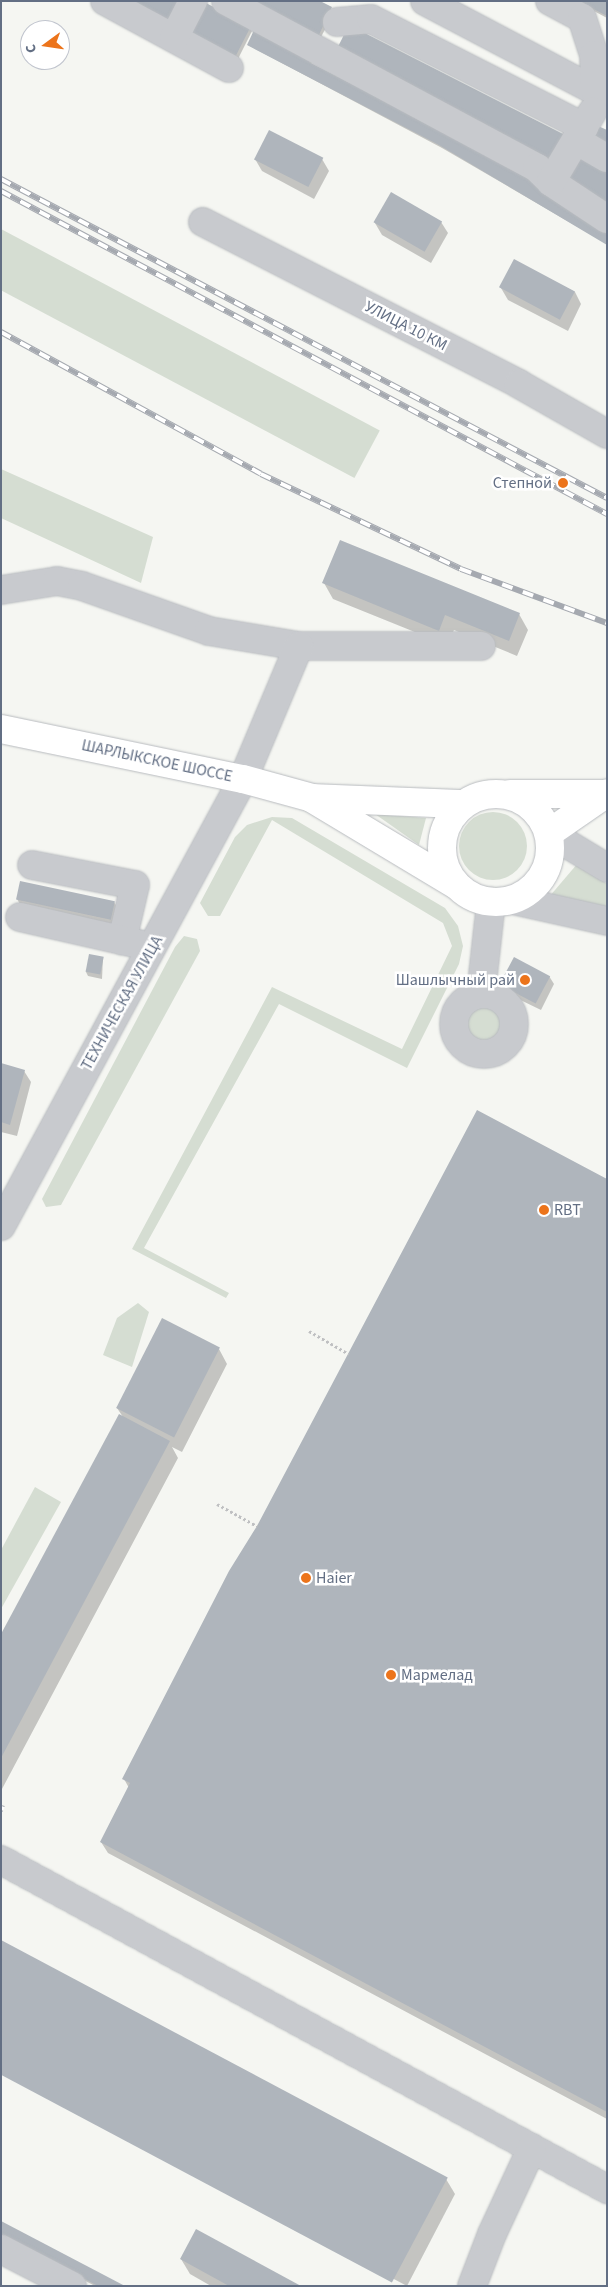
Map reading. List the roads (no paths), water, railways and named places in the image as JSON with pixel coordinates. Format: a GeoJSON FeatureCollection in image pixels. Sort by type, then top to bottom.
{"type":"FeatureCollection","features":[{"type":"Feature","properties":{"kind":"main road","name":"ШАРЛЫКСКОЕ ШОССЕ"},"geometry":{"type":"LineString","coordinates":[[1,729],[243,779],[312,798],[464,804]]}},
{"type":"Feature","properties":{"kind":"main road"},"geometry":{"type":"LineString","coordinates":[[510,794],[535,809],[549,834],[549,861],[544,874],[526,894],[502,901],[472,897],[456,885],[446,868],[442,838],[450,819],[464,804],[486,794],[510,794],[606,794]]}},
{"type":"Feature","properties":{"kind":"main road"},"geometry":{"type":"LineString","coordinates":[[549,834],[606,794]]}},
{"type":"Feature","properties":{"kind":"main road","name":"ШАРЛЫКСКОЕ ШОССЕ"},"geometry":{"type":"LineString","coordinates":[[312,798],[456,885]]}},
{"type":"Feature","properties":{"kind":"street"},"geometry":{"type":"LineString","coordinates":[[105,1],[229,68]]}},
{"type":"Feature","properties":{"kind":"street"},"geometry":{"type":"LineString","coordinates":[[174,38],[193,1]]}},
{"type":"Feature","properties":{"kind":"street"},"geometry":{"type":"LineString","coordinates":[[226,1],[537,168],[551,182],[607,219]]}},
{"type":"Feature","properties":{"kind":"street"},"geometry":{"type":"LineString","coordinates":[[425,1],[601,95]]}},
{"type":"Feature","properties":{"kind":"street"},"geometry":{"type":"LineString","coordinates":[[550,1],[582,18],[594,55],[601,95],[551,182]]}},
{"type":"Feature","properties":{"kind":"street"},"geometry":{"type":"LineString","coordinates":[[318,52],[338,12],[371,19],[580,134],[607,158]]}},
{"type":"Feature","properties":{"kind":"street","name":"УЛИЦА 10 КМ"},"geometry":{"type":"LineString","coordinates":[[203,222],[520,384],[607,434]]}},
{"type":"Feature","properties":{"kind":"street"},"geometry":{"type":"LineString","coordinates":[[1,590],[57,581],[82,586],[209,631],[299,646],[481,646]]}},
{"type":"Feature","properties":{"kind":"street","name":"ТЕХНИЧЕСКАЯ УЛИЦА"},"geometry":{"type":"LineString","coordinates":[[1,1226],[243,779],[299,646]]}},
{"type":"Feature","properties":{"kind":"street"},"geometry":{"type":"LineString","coordinates":[[549,834],[607,868]]}},
{"type":"Feature","properties":{"kind":"street"},"geometry":{"type":"LineString","coordinates":[[32,866],[135,886],[122,941]]}},
{"type":"Feature","properties":{"kind":"street"},"geometry":{"type":"LineString","coordinates":[[481,993],[502,901],[607,921]]}},
{"type":"Feature","properties":{"kind":"street"},"geometry":{"type":"LineString","coordinates":[[20,917],[152,947]]}},
{"type":"Feature","properties":{"kind":"street"},"geometry":{"type":"LineString","coordinates":[[1,1860],[607,2189]]}},
{"type":"Feature","properties":{"kind":"street"},"geometry":{"type":"LineString","coordinates":[[472,2286],[492,2234],[532,2148]]}},
{"type":"Feature","properties":{"kind":"street"},"geometry":{"type":"LineString","coordinates":[[1,2249],[72,2286]]}},
{"type":"Feature","properties":{"kind":"railway"},"geometry":{"type":"LineString","coordinates":[[1,179],[607,498]]}},
{"type":"Feature","properties":{"kind":"railway"},"geometry":{"type":"LineString","coordinates":[[1,191],[607,514]]}},
{"type":"Feature","properties":{"kind":"railway"},"geometry":{"type":"LineString","coordinates":[[1,332],[261,474],[461,569],[607,623]]}},
{"type":"Feature","properties":{"kind":"place","name":"Степной"},"geometry":{"type":"Point","coordinates":[563,483]}},
{"type":"Feature","properties":{"kind":"place","name":"Шашлычный рай"},"geometry":{"type":"Point","coordinates":[525,980]}},
{"type":"Feature","properties":{"kind":"place","name":"RBT"},"geometry":{"type":"Point","coordinates":[544,1210]}},
{"type":"Feature","properties":{"kind":"place","name":"Haier"},"geometry":{"type":"Point","coordinates":[306,1578]}},
{"type":"Feature","properties":{"kind":"place","name":"Мармелад"},"geometry":{"type":"Point","coordinates":[391,1675]}}]}
